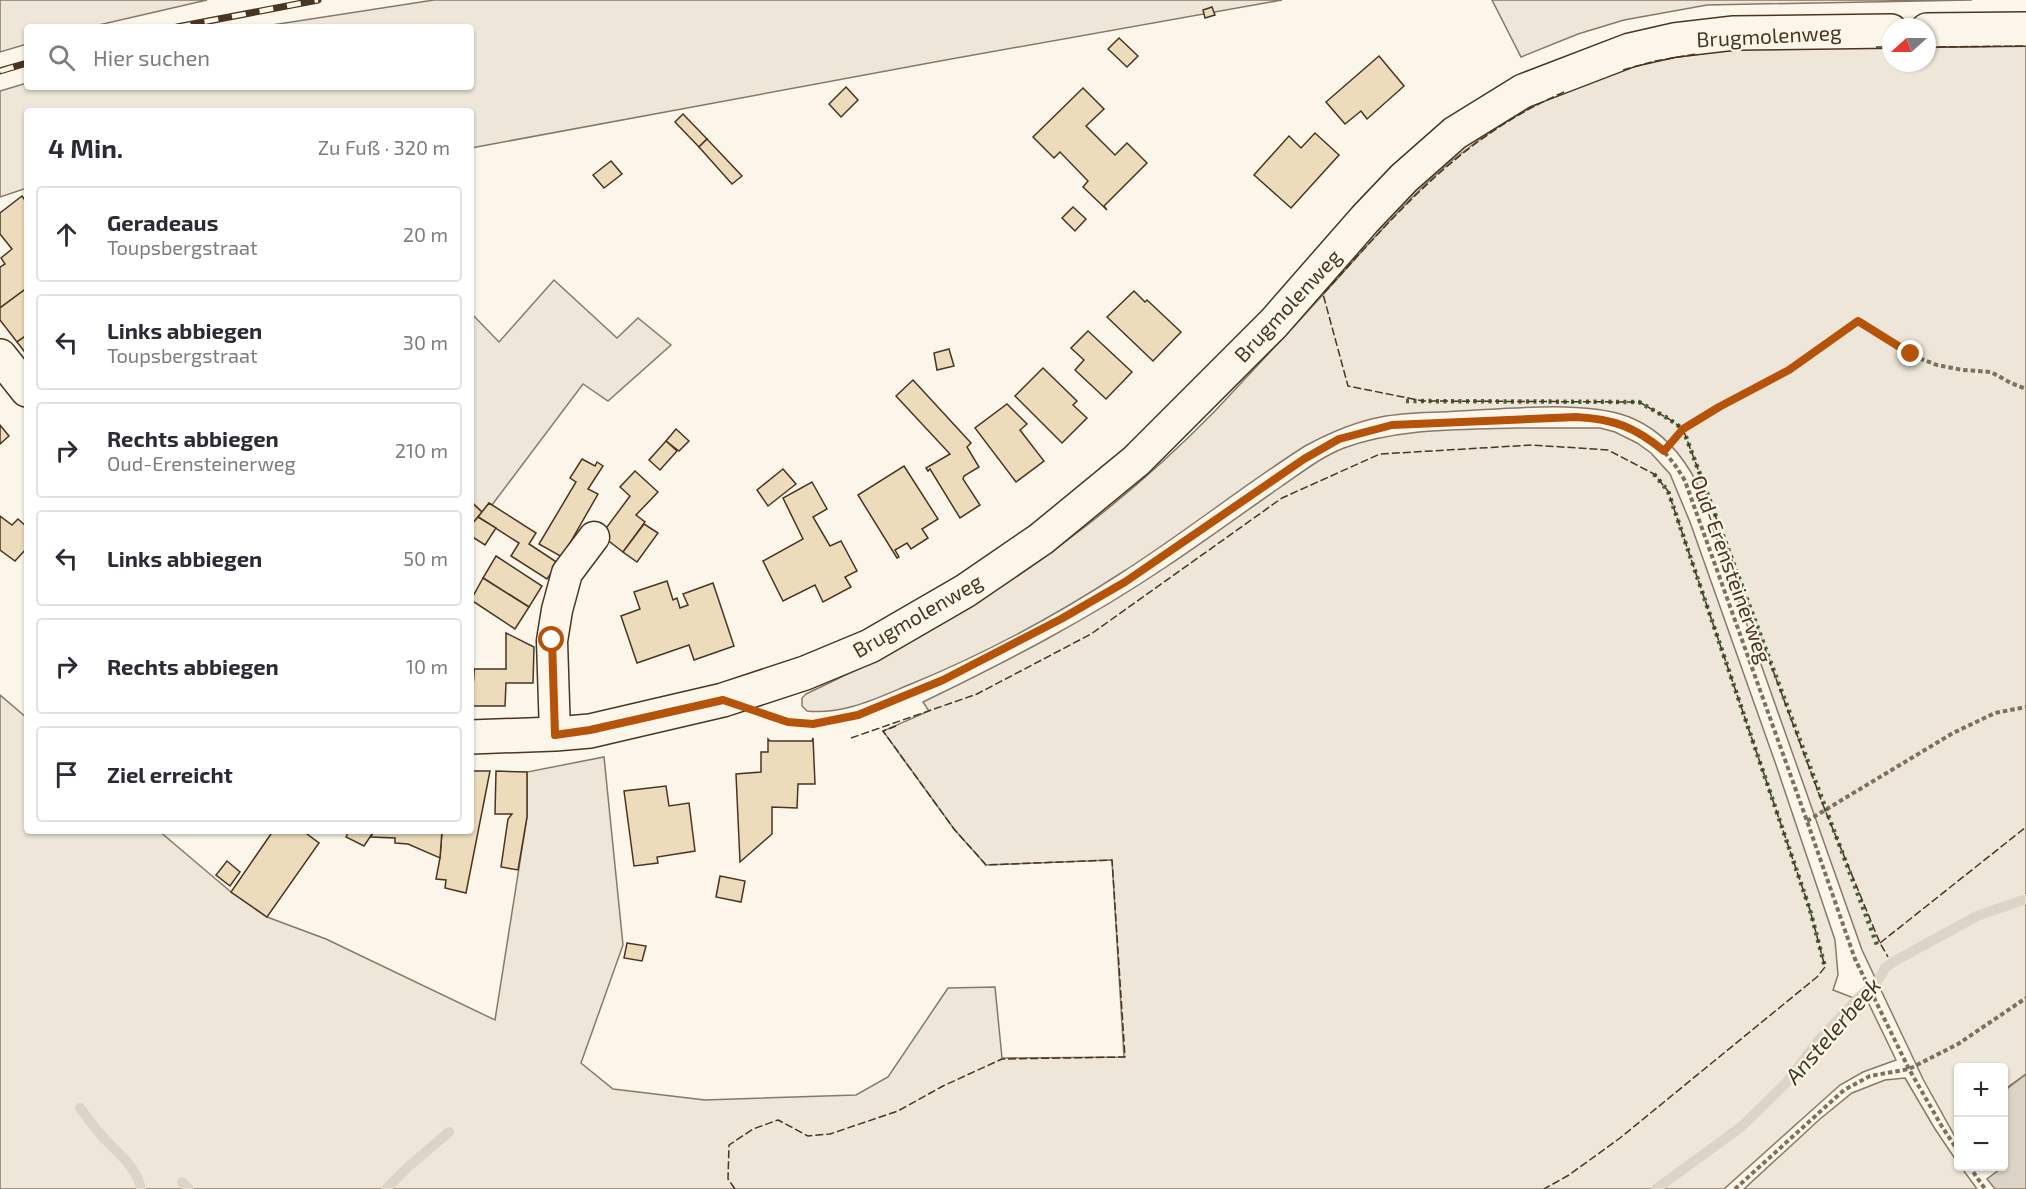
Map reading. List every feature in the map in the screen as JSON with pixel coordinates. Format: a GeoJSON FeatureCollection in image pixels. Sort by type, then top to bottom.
{"type":"FeatureCollection","features":[{"type":"Feature","properties":{"kind":"street"},"geometry":{"type":"LineString","coordinates":[[1936,30],[2026,29]]}},
{"type":"Feature","properties":{"kind":"street","name":"Brugmolenweg"},"geometry":{"type":"LineString","coordinates":[[474,737],[555,735],[601,728],[723,700],[805,673],[870,646],[965,591],[1041,539],[1136,461],[1274,323],[1404,178],[1455,133],[1523,91],[1630,50],[1674,40],[1734,33],[1882,30]]}},
{"type":"Feature","properties":{"kind":"street"},"geometry":{"type":"LineString","coordinates":[[0,356],[24,386]]}},
{"type":"Feature","properties":{"kind":"street"},"geometry":{"type":"LineString","coordinates":[[555,735],[552,640],[557,610],[567,573],[594,537]]}},
{"type":"Feature","properties":{"kind":"path"},"geometry":{"type":"LineString","coordinates":[[1664,451],[1683,429],[1789,370],[1858,321],[1911,354],[1937,364],[1963,370],[1991,372],[2026,389]]}},
{"type":"Feature","properties":{"kind":"path","name":"Oud-Erensteinerweg"},"geometry":{"type":"LineString","coordinates":[[777,718],[788,722],[813,724],[858,715],[943,680],[1003,651],[1125,582],[1296,464],[1339,439],[1392,425],[1576,417],[1602,419],[1628,426],[1647,436],[1664,451],[1676,464],[1688,488],[1854,959],[1909,1069],[1954,1144]]}},
{"type":"Feature","properties":{"kind":"path"},"geometry":{"type":"LineString","coordinates":[[1807,821],[1953,733],[1995,713],[2026,707]]}},
{"type":"Feature","properties":{"kind":"path"},"geometry":{"type":"LineString","coordinates":[[1735,1189],[1755,1168],[1844,1090],[1870,1076],[1909,1069],[1958,1044],[2026,998]]}},
{"type":"Feature","properties":{"kind":"path"},"geometry":{"type":"LineString","coordinates":[[1972,1171],[1985,1189]]}},
{"type":"Feature","properties":{"kind":"shaded area"},"geometry":{"type":"Polygon","coordinates":[[[0,0],[207,0],[103,24],[24,24],[24,45],[0,52],[0,0]]]}},
{"type":"Feature","properties":{"kind":"shaded area"},"geometry":{"type":"Polygon","coordinates":[[[434,0],[1282,0],[474,147],[474,108],[24,108],[24,189],[0,197],[0,91],[24,84],[24,90],[474,90],[474,24],[278,24],[434,0]]]}},
{"type":"Feature","properties":{"kind":"shaded area"},"geometry":{"type":"Polygon","coordinates":[[[1492,0],[1972,0],[1707,5],[1624,20],[1578,34],[1521,57],[1492,0]]]}},
{"type":"Feature","properties":{"kind":"shaded area"},"geometry":{"type":"Polygon","coordinates":[[[2026,46],[2026,1074],[2008,1087],[2008,1063],[1954,1063],[1954,1135],[1923,1079],[1862,950],[1697,483],[1671,446],[1654,431],[1634,419],[1596,409],[1524,407],[1390,415],[1351,425],[1305,446],[1121,573],[1045,619],[992,647],[886,695],[860,704],[821,712],[807,711],[802,706],[802,698],[806,694],[918,637],[972,605],[1024,571],[1123,497],[1215,411],[1417,192],[1455,158],[1507,121],[1565,91],[1595,79],[1657,61],[1715,52],[1774,48],[1882,47],[1882,72],[1936,72],[1936,47],[2026,46]]]}},
{"type":"Feature","properties":{"kind":"shaded area"},"geometry":{"type":"Polygon","coordinates":[[[554,280],[617,338],[638,318],[671,345],[608,401],[583,384],[492,505],[489,503],[482,512],[474,504],[474,316],[499,342],[554,280]]]}},
{"type":"Feature","properties":{"kind":"shaded area"},"geometry":{"type":"Polygon","coordinates":[[[1600,428],[1615,432],[1637,443],[1651,453],[1670,474],[1690,522],[1835,940],[1838,975],[1833,990],[1864,1002],[1867,1000],[1896,1060],[1863,1072],[1840,1085],[1724,1189],[0,1189],[0,695],[24,715],[24,834],[163,834],[231,892],[267,917],[326,939],[495,1020],[527,817],[527,772],[604,757],[623,945],[581,1063],[613,1089],[705,1100],[856,1095],[888,1077],[948,988],[995,987],[1002,1058],[1124,1057],[1112,860],[986,865],[954,829],[883,731],[929,711],[923,702],[1077,622],[1137,586],[1336,452],[1365,441],[1385,437],[1450,430],[1600,428]]]}},
{"type":"Feature","properties":{"kind":"shaded area"},"geometry":{"type":"Polygon","coordinates":[[[2026,1074],[2026,1189],[1995,1189],[1987,1179],[1997,1171],[2008,1171],[2008,1088],[2026,1074]]]}},
{"type":"Feature","properties":{"kind":"shaded area"},"geometry":{"type":"Polygon","coordinates":[[[1905,1078],[1954,1157],[1954,1171],[1964,1171],[1977,1189],[1744,1189],[1820,1119],[1852,1093],[1885,1080],[1905,1078]]]}},
{"type":"Feature","properties":{"kind":"building"},"geometry":{"type":"Polygon","coordinates":[[[1212,7],[1215,15],[1205,18],[1203,10],[1212,7]]]}},
{"type":"Feature","properties":{"kind":"building"},"geometry":{"type":"Polygon","coordinates":[[[1119,38],[1138,56],[1127,67],[1108,49],[1119,38]]]}},
{"type":"Feature","properties":{"kind":"building"},"geometry":{"type":"Polygon","coordinates":[[[1379,56],[1404,86],[1367,119],[1361,111],[1345,124],[1326,102],[1379,56]]]}},
{"type":"Feature","properties":{"kind":"building"},"geometry":{"type":"Polygon","coordinates":[[[846,87],[858,100],[841,117],[829,104],[846,87]]]}},
{"type":"Feature","properties":{"kind":"building"},"geometry":{"type":"Polygon","coordinates":[[[1083,88],[1104,109],[1086,126],[1115,155],[1127,143],[1147,163],[1104,206],[1107,210],[1083,187],[1088,181],[1060,152],[1054,158],[1033,137],[1083,88]]]}},
{"type":"Feature","properties":{"kind":"building"},"geometry":{"type":"Polygon","coordinates":[[[683,114],[707,139],[699,147],[675,122],[683,114]]]}},
{"type":"Feature","properties":{"kind":"building"},"geometry":{"type":"Polygon","coordinates":[[[1315,133],[1339,155],[1291,208],[1254,175],[1289,136],[1301,148],[1315,133]]]}},
{"type":"Feature","properties":{"kind":"building"},"geometry":{"type":"Polygon","coordinates":[[[707,139],[742,176],[732,184],[699,147],[707,139]]]}},
{"type":"Feature","properties":{"kind":"building"},"geometry":{"type":"Polygon","coordinates":[[[611,161],[622,174],[604,188],[593,175],[611,161]]]}},
{"type":"Feature","properties":{"kind":"building"},"geometry":{"type":"Polygon","coordinates":[[[22,196],[24,199],[24,290],[0,308],[0,267],[5,264],[1,258],[12,249],[0,234],[0,213],[22,196]]]}},
{"type":"Feature","properties":{"kind":"building"},"geometry":{"type":"Polygon","coordinates":[[[1073,207],[1086,219],[1075,231],[1062,218],[1073,207]]]}},
{"type":"Feature","properties":{"kind":"building"},"geometry":{"type":"Polygon","coordinates":[[[24,290],[24,337],[17,342],[0,320],[0,308],[24,290]]]}},
{"type":"Feature","properties":{"kind":"building"},"geometry":{"type":"Polygon","coordinates":[[[1134,291],[1181,332],[1153,361],[1107,317],[1134,291]]]}},
{"type":"Feature","properties":{"kind":"building"},"geometry":{"type":"Polygon","coordinates":[[[1088,331],[1132,372],[1106,399],[1075,370],[1084,360],[1071,348],[1088,331]]]}},
{"type":"Feature","properties":{"kind":"building"},"geometry":{"type":"Polygon","coordinates":[[[24,337],[24,351],[17,342],[24,337]]]}},
{"type":"Feature","properties":{"kind":"building"},"geometry":{"type":"Polygon","coordinates":[[[949,349],[954,366],[937,370],[934,353],[949,349]]]}},
{"type":"Feature","properties":{"kind":"building"},"geometry":{"type":"Polygon","coordinates":[[[1043,368],[1077,401],[1073,405],[1087,418],[1062,443],[1015,396],[1043,368]]]}},
{"type":"Feature","properties":{"kind":"building"},"geometry":{"type":"Polygon","coordinates":[[[913,380],[971,443],[967,447],[979,467],[963,479],[980,505],[960,518],[930,469],[928,471],[926,468],[950,454],[896,396],[913,380]]]}},
{"type":"Feature","properties":{"kind":"building"},"geometry":{"type":"Polygon","coordinates":[[[1007,404],[1027,424],[1020,430],[1044,461],[1016,482],[975,428],[1007,404]]]}},
{"type":"Feature","properties":{"kind":"building"},"geometry":{"type":"Polygon","coordinates":[[[0,425],[9,436],[0,444],[0,425]]]}},
{"type":"Feature","properties":{"kind":"building"},"geometry":{"type":"Polygon","coordinates":[[[676,429],[689,441],[679,451],[666,441],[676,429]]]}},
{"type":"Feature","properties":{"kind":"building"},"geometry":{"type":"Polygon","coordinates":[[[666,441],[677,451],[660,470],[649,460],[666,441]]]}},
{"type":"Feature","properties":{"kind":"building"},"geometry":{"type":"Polygon","coordinates":[[[582,459],[595,466],[597,462],[603,466],[588,489],[598,494],[562,557],[539,544],[576,482],[570,478],[582,459]]]}},
{"type":"Feature","properties":{"kind":"building"},"geometry":{"type":"Polygon","coordinates":[[[904,466],[938,519],[922,529],[928,538],[911,549],[907,543],[895,550],[899,557],[897,558],[858,495],[904,466]]]}},
{"type":"Feature","properties":{"kind":"building"},"geometry":{"type":"Polygon","coordinates":[[[783,469],[796,484],[768,506],[757,490],[783,469]]]}},
{"type":"Feature","properties":{"kind":"building"},"geometry":{"type":"Polygon","coordinates":[[[635,471],[658,492],[636,515],[645,522],[623,552],[601,535],[630,496],[620,487],[635,471]]]}},
{"type":"Feature","properties":{"kind":"building"},"geometry":{"type":"Polygon","coordinates":[[[812,482],[827,509],[813,517],[830,546],[841,541],[857,571],[845,577],[851,587],[823,602],[815,585],[783,601],[763,561],[803,539],[783,498],[812,482]]]}},
{"type":"Feature","properties":{"kind":"building"},"geometry":{"type":"Polygon","coordinates":[[[489,503],[536,533],[529,544],[558,563],[547,579],[511,556],[519,543],[478,517],[489,503]]]}},
{"type":"Feature","properties":{"kind":"building"},"geometry":{"type":"Polygon","coordinates":[[[474,505],[482,512],[474,522],[474,505]]]}},
{"type":"Feature","properties":{"kind":"building"},"geometry":{"type":"Polygon","coordinates":[[[0,516],[12,525],[18,519],[24,524],[24,551],[15,561],[0,550],[0,516]]]}},
{"type":"Feature","properties":{"kind":"building"},"geometry":{"type":"Polygon","coordinates":[[[478,517],[496,528],[485,545],[474,538],[474,522],[478,517]]]}},
{"type":"Feature","properties":{"kind":"building"},"geometry":{"type":"Polygon","coordinates":[[[644,524],[658,533],[637,562],[623,552],[644,524]]]}},
{"type":"Feature","properties":{"kind":"building"},"geometry":{"type":"Polygon","coordinates":[[[496,556],[542,586],[529,607],[483,578],[496,556]]]}},
{"type":"Feature","properties":{"kind":"building"},"geometry":{"type":"Polygon","coordinates":[[[483,578],[529,607],[515,629],[474,602],[474,594],[483,578]]]}},
{"type":"Feature","properties":{"kind":"building"},"geometry":{"type":"Polygon","coordinates":[[[667,581],[673,600],[677,598],[680,608],[688,605],[683,594],[713,583],[734,646],[694,660],[689,645],[637,663],[621,616],[640,609],[634,592],[667,581]]]}},
{"type":"Feature","properties":{"kind":"building"},"geometry":{"type":"Polygon","coordinates":[[[506,633],[534,647],[533,683],[506,683],[505,706],[474,706],[474,669],[506,669],[506,633]]]}},
{"type":"Feature","properties":{"kind":"building"},"geometry":{"type":"Polygon","coordinates":[[[813,738],[815,784],[798,784],[797,808],[772,807],[772,834],[740,862],[736,774],[761,772],[761,752],[768,752],[768,739],[770,741],[812,741],[813,738]]]}},
{"type":"Feature","properties":{"kind":"building"},"geometry":{"type":"Polygon","coordinates":[[[474,771],[490,771],[466,893],[445,888],[446,880],[436,879],[442,834],[474,834],[474,771]]]}},
{"type":"Feature","properties":{"kind":"building"},"geometry":{"type":"Polygon","coordinates":[[[496,771],[527,772],[527,817],[518,870],[501,867],[508,819],[512,814],[495,814],[496,771]]]}},
{"type":"Feature","properties":{"kind":"building"},"geometry":{"type":"Polygon","coordinates":[[[666,786],[669,806],[689,803],[695,851],[657,857],[658,863],[634,866],[624,791],[666,786]]]}},
{"type":"Feature","properties":{"kind":"building"},"geometry":{"type":"Polygon","coordinates":[[[271,834],[307,834],[319,843],[267,917],[231,892],[271,834]]]}},
{"type":"Feature","properties":{"kind":"building"},"geometry":{"type":"Polygon","coordinates":[[[348,834],[372,834],[364,846],[346,837],[348,834]]]}},
{"type":"Feature","properties":{"kind":"building"},"geometry":{"type":"Polygon","coordinates":[[[372,834],[442,834],[440,858],[408,844],[395,843],[395,838],[371,837],[372,834]]]}},
{"type":"Feature","properties":{"kind":"building"},"geometry":{"type":"Polygon","coordinates":[[[227,861],[240,872],[230,886],[216,875],[227,861]]]}},
{"type":"Feature","properties":{"kind":"building"},"geometry":{"type":"Polygon","coordinates":[[[720,876],[745,881],[741,902],[716,897],[720,876]]]}},
{"type":"Feature","properties":{"kind":"building"},"geometry":{"type":"Polygon","coordinates":[[[627,943],[646,946],[642,961],[624,958],[627,943]]]}},
{"type":"Feature","properties":{"kind":"waterway","name":"Anstelerbeek"},"geometry":{"type":"LineString","coordinates":[[1656,1189],[1741,1127],[1785,1084],[1818,1041],[1860,996],[1877,982],[1885,968],[1977,916],[2026,899]]}},
{"type":"Feature","properties":{"kind":"waterway"},"geometry":{"type":"LineString","coordinates":[[80,1108],[130,1166],[141,1189]]}},
{"type":"Feature","properties":{"kind":"waterway"},"geometry":{"type":"LineString","coordinates":[[386,1189],[449,1132]]}},
{"type":"Feature","properties":{"kind":"waterway"},"geometry":{"type":"LineString","coordinates":[[182,1182],[189,1189]]}},
{"type":"Feature","properties":{"kind":"railway"},"geometry":{"type":"LineString","coordinates":[[193,24],[318,0]]}},
{"type":"Feature","properties":{"kind":"railway"},"geometry":{"type":"LineString","coordinates":[[0,71],[24,64]]}},
{"type":"Feature","properties":{"kind":"hedge"},"geometry":{"type":"LineString","coordinates":[[1406,401],[1639,402],[1683,429],[1877,945]]}},
{"type":"Feature","properties":{"kind":"hedge"},"geometry":{"type":"LineString","coordinates":[[1654,474],[1668,491],[1810,910],[1825,967]]}},
{"type":"Feature","properties":{"kind":"fence"},"geometry":{"type":"LineString","coordinates":[[1936,47],[2026,46]]}},
{"type":"Feature","properties":{"kind":"fence"},"geometry":{"type":"LineString","coordinates":[[1876,47],[1882,47]]}},
{"type":"Feature","properties":{"kind":"fence"},"geometry":{"type":"LineString","coordinates":[[1623,70],[1655,61],[1696,54]]}},
{"type":"Feature","properties":{"kind":"fence"},"geometry":{"type":"LineString","coordinates":[[1564,92],[1493,131],[1461,155],[1405,206],[1323,294],[1348,386],[1423,401],[1639,402],[1683,429],[1825,810],[1880,943],[1888,957]]}},
{"type":"Feature","properties":{"kind":"fence"},"geometry":{"type":"LineString","coordinates":[[851,738],[977,694],[1091,634],[1282,498],[1380,454],[1532,445],[1608,450],[1654,474],[1668,491],[1810,910],[1825,967],[1817,977],[1620,1138],[1569,1175],[1544,1189]]}},
{"type":"Feature","properties":{"kind":"fence"},"geometry":{"type":"LineString","coordinates":[[735,1189],[728,1179],[729,1145],[753,1129],[778,1120],[808,1136],[830,1134],[898,1111],[943,1086],[1002,1059],[1125,1057],[1112,860],[986,865],[954,829],[883,731],[896,726]]}},
{"type":"Feature","properties":{"kind":"fence"},"geometry":{"type":"LineString","coordinates":[[1880,943],[2026,827]]}},
{"type":"Feature","properties":{"kind":"route"},"geometry":{"type":"LineString","coordinates":[[552,640],[555,735],[645,719],[723,700],[788,722],[813,724],[858,715],[943,680],[1061,619],[1125,582],[1304,459],[1339,439],[1392,425],[1576,417],[1602,419],[1628,426],[1647,436],[1664,451],[1683,429],[1789,370],[1858,321],[1911,354]]}}]}
